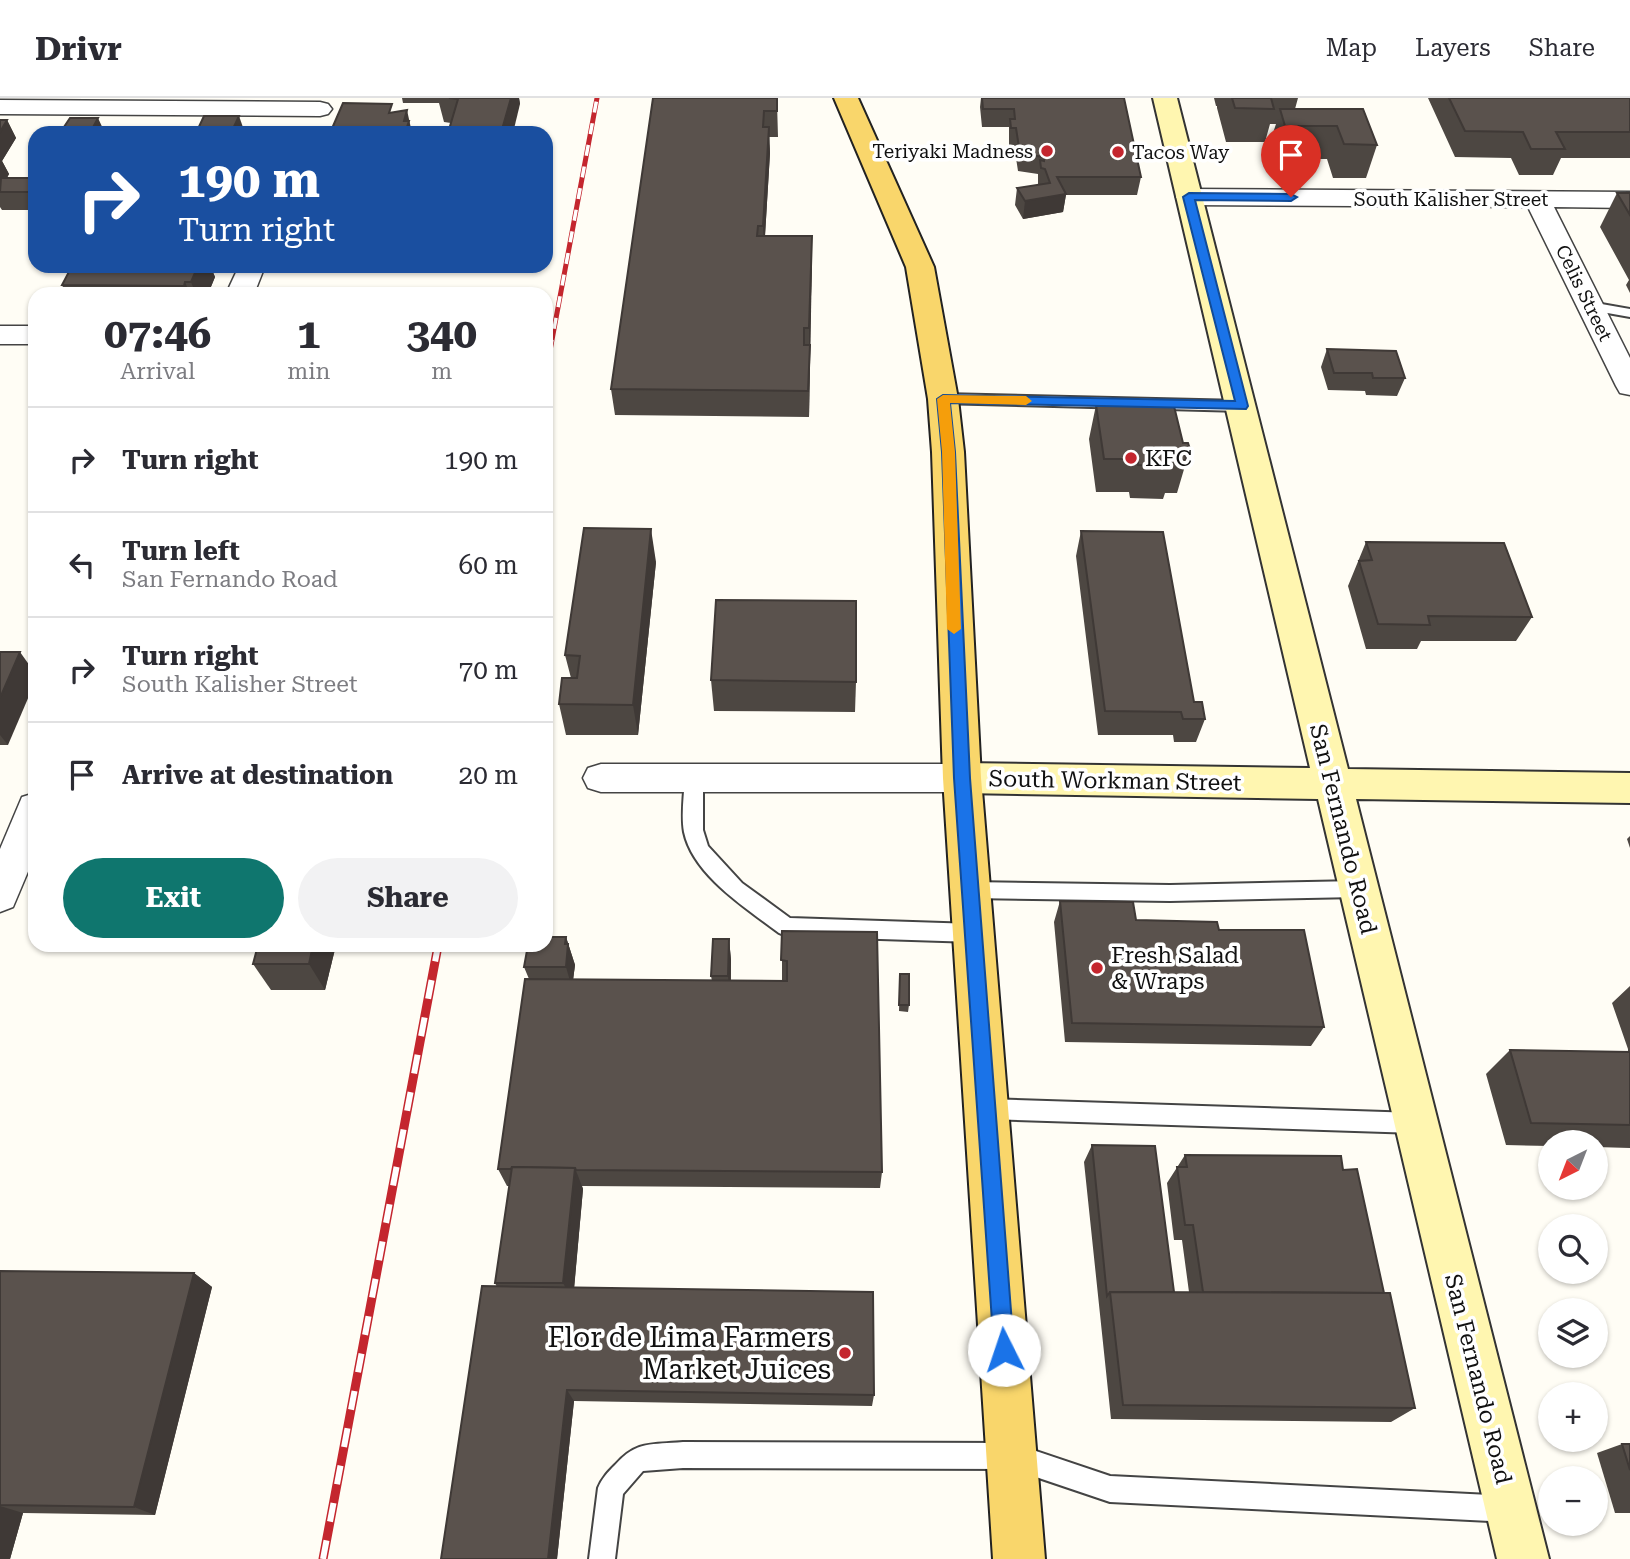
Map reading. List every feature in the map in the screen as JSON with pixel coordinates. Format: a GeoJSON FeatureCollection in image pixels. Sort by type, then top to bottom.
{"type":"FeatureCollection","features":[{"type":"Feature","properties":{"kind":"main road"},"geometry":{"type":"LineString","coordinates":[[846,98],[920,267],[943,399],[948,452],[962,778],[1019,1559]]}},
{"type":"Feature","properties":{"kind":"main road","name":"San Fernando Road"},"geometry":{"type":"LineString","coordinates":[[1165,98],[1523,1559]]}},
{"type":"Feature","properties":{"kind":"main road","name":"South Workman Street"},"geometry":{"type":"LineString","coordinates":[[962,778],[1630,788]]}},
{"type":"Feature","properties":{"kind":"street"},"geometry":{"type":"LineString","coordinates":[[0,107],[322,104],[313,126]]}},
{"type":"Feature","properties":{"kind":"street","name":"South Kalisher Street"},"geometry":{"type":"LineString","coordinates":[[1189,197],[1630,200]]}},
{"type":"Feature","properties":{"kind":"street","name":"Celis Street"},"geometry":{"type":"LineString","coordinates":[[1537,200],[1630,386]]}},
{"type":"Feature","properties":{"kind":"street"},"geometry":{"type":"LineString","coordinates":[[0,335],[28,335]]}},
{"type":"Feature","properties":{"kind":"street","name":"South Workman Street"},"geometry":{"type":"LineString","coordinates":[[601,778],[962,778]]}},
{"type":"Feature","properties":{"kind":"street"},"geometry":{"type":"LineString","coordinates":[[0,896],[28,826]]}},
{"type":"Feature","properties":{"kind":"lane"},"geometry":{"type":"LineString","coordinates":[[1591,306],[1630,313]]}},
{"type":"Feature","properties":{"kind":"lane"},"geometry":{"type":"LineString","coordinates":[[943,399],[1242,406]]}},
{"type":"Feature","properties":{"kind":"lane"},"geometry":{"type":"LineString","coordinates":[[694,778],[693,830],[699,850],[735,889],[786,927],[974,933]]}},
{"type":"Feature","properties":{"kind":"lane"},"geometry":{"type":"LineString","coordinates":[[970,890],[1170,892],[1358,889]]}},
{"type":"Feature","properties":{"kind":"lane"},"geometry":{"type":"LineString","coordinates":[[987,1109],[1416,1123]]}},
{"type":"Feature","properties":{"kind":"lane"},"geometry":{"type":"LineString","coordinates":[[602,1559],[611,1488],[637,1459],[683,1455],[1012,1457],[1110,1489],[1510,1509]]}},
{"type":"Feature","properties":{"kind":"building"},"geometry":{"type":"Polygon","coordinates":[[[449,98],[511,98],[503,126],[450,126],[458,99],[449,98]]]}},
{"type":"Feature","properties":{"kind":"building"},"geometry":{"type":"Polygon","coordinates":[[[653,98],[777,98],[777,111],[764,111],[763,127],[769,127],[763,226],[758,226],[757,236],[812,236],[809,328],[804,328],[804,345],[810,345],[808,391],[611,389],[653,98]]]}},
{"type":"Feature","properties":{"kind":"building"},"geometry":{"type":"Polygon","coordinates":[[[982,98],[1124,98],[1141,177],[1057,177],[1066,194],[1025,201],[1017,188],[1050,183],[1045,169],[1041,168],[1040,160],[1044,161],[1044,157],[1020,154],[1016,128],[1011,128],[1010,119],[1015,119],[1014,109],[983,109],[982,98]]]}},
{"type":"Feature","properties":{"kind":"building"},"geometry":{"type":"Polygon","coordinates":[[[1232,98],[1271,98],[1274,109],[1235,108],[1232,98]]]}},
{"type":"Feature","properties":{"kind":"building"},"geometry":{"type":"Polygon","coordinates":[[[1449,98],[1630,98],[1630,132],[1556,132],[1565,149],[1531,149],[1523,132],[1465,131],[1449,98]]]}},
{"type":"Feature","properties":{"kind":"building"},"geometry":{"type":"Polygon","coordinates":[[[343,103],[392,104],[389,113],[407,110],[404,121],[409,121],[407,126],[333,126],[343,103]]]}},
{"type":"Feature","properties":{"kind":"building"},"geometry":{"type":"Polygon","coordinates":[[[1280,109],[1363,109],[1377,145],[1344,144],[1337,126],[1285,126],[1280,109]]]}},
{"type":"Feature","properties":{"kind":"building"},"geometry":{"type":"Polygon","coordinates":[[[204,116],[239,116],[234,126],[199,126],[204,116]]]}},
{"type":"Feature","properties":{"kind":"building"},"geometry":{"type":"Polygon","coordinates":[[[70,118],[98,118],[94,126],[65,126],[70,118]]]}},
{"type":"Feature","properties":{"kind":"building"},"geometry":{"type":"Polygon","coordinates":[[[0,120],[7,120],[0,132],[0,120]]]}},
{"type":"Feature","properties":{"kind":"building"},"geometry":{"type":"Polygon","coordinates":[[[1,178],[28,178],[28,192],[0,192],[1,178]]]}},
{"type":"Feature","properties":{"kind":"building"},"geometry":{"type":"Polygon","coordinates":[[[1617,193],[1630,193],[1630,215],[1617,193]]]}},
{"type":"Feature","properties":{"kind":"building"},"geometry":{"type":"Polygon","coordinates":[[[68,273],[195,273],[191,282],[185,282],[184,286],[62,285],[68,273]]]}},
{"type":"Feature","properties":{"kind":"building"},"geometry":{"type":"Polygon","coordinates":[[[1327,349],[1396,351],[1405,378],[1373,378],[1372,373],[1334,373],[1327,349]]]}},
{"type":"Feature","properties":{"kind":"building"},"geometry":{"type":"Polygon","coordinates":[[[1161,402],[1173,402],[1183,443],[1188,443],[1190,449],[1184,449],[1186,460],[1171,460],[1172,466],[1138,465],[1138,459],[1104,459],[1096,405],[1162,406],[1161,402]]]}},
{"type":"Feature","properties":{"kind":"building"},"geometry":{"type":"Polygon","coordinates":[[[584,528],[651,529],[633,705],[559,704],[562,678],[577,678],[580,656],[565,655],[584,528]]]}},
{"type":"Feature","properties":{"kind":"building"},"geometry":{"type":"Polygon","coordinates":[[[1081,531],[1163,532],[1194,702],[1202,702],[1205,719],[1183,719],[1181,712],[1105,711],[1081,531]]]}},
{"type":"Feature","properties":{"kind":"building"},"geometry":{"type":"Polygon","coordinates":[[[1366,542],[1504,543],[1532,617],[1428,616],[1430,625],[1378,624],[1359,561],[1372,560],[1366,542]]]}},
{"type":"Feature","properties":{"kind":"building"},"geometry":{"type":"Polygon","coordinates":[[[716,600],[856,601],[856,682],[711,680],[716,600]]]}},
{"type":"Feature","properties":{"kind":"building"},"geometry":{"type":"Polygon","coordinates":[[[0,652],[20,652],[0,698],[0,652]]]}},
{"type":"Feature","properties":{"kind":"building"},"geometry":{"type":"Polygon","coordinates":[[[1060,901],[1133,902],[1136,920],[1217,922],[1219,930],[1304,930],[1324,1027],[1072,1023],[1060,901]]]}},
{"type":"Feature","properties":{"kind":"building"},"geometry":{"type":"Polygon","coordinates":[[[782,931],[877,932],[882,1172],[576,1170],[512,1167],[498,1169],[525,979],[787,981],[787,961],[781,960],[782,931]]]}},
{"type":"Feature","properties":{"kind":"building"},"geometry":{"type":"Polygon","coordinates":[[[553,937],[566,937],[566,967],[524,967],[527,952],[553,952],[553,937]]]}},
{"type":"Feature","properties":{"kind":"building"},"geometry":{"type":"Polygon","coordinates":[[[713,939],[729,939],[728,976],[711,976],[713,939]]]}},
{"type":"Feature","properties":{"kind":"building"},"geometry":{"type":"Polygon","coordinates":[[[256,952],[312,952],[309,964],[253,964],[256,952]]]}},
{"type":"Feature","properties":{"kind":"building"},"geometry":{"type":"Polygon","coordinates":[[[900,974],[909,974],[909,1005],[899,1005],[900,974]]]}},
{"type":"Feature","properties":{"kind":"building"},"geometry":{"type":"Polygon","coordinates":[[[1510,1050],[1630,1052],[1630,1125],[1531,1123],[1510,1050]]]}},
{"type":"Feature","properties":{"kind":"building"},"geometry":{"type":"Polygon","coordinates":[[[1092,1145],[1155,1146],[1174,1292],[1110,1292],[1107,1296],[1092,1145]]]}},
{"type":"Feature","properties":{"kind":"building"},"geometry":{"type":"Polygon","coordinates":[[[1185,1155],[1341,1156],[1343,1170],[1357,1169],[1384,1293],[1203,1292],[1193,1225],[1185,1225],[1177,1167],[1187,1167],[1185,1155]]]}},
{"type":"Feature","properties":{"kind":"building"},"geometry":{"type":"Polygon","coordinates":[[[512,1167],[575,1168],[563,1283],[495,1283],[512,1167]]]}},
{"type":"Feature","properties":{"kind":"building"},"geometry":{"type":"Polygon","coordinates":[[[0,1271],[194,1273],[134,1507],[0,1505],[0,1271]]]}},
{"type":"Feature","properties":{"kind":"building"},"geometry":{"type":"Polygon","coordinates":[[[482,1286],[873,1292],[874,1395],[567,1390],[548,1559],[441,1559],[482,1286]]]}},
{"type":"Feature","properties":{"kind":"building"},"geometry":{"type":"Polygon","coordinates":[[[1110,1292],[1390,1293],[1415,1408],[1123,1405],[1110,1292]]]}},
{"type":"Feature","properties":{"kind":"building"},"geometry":{"type":"Polygon","coordinates":[[[1622,1444],[1630,1444],[1630,1470],[1622,1444]]]}},
{"type":"Feature","properties":{"kind":"railway"},"geometry":{"type":"LineString","coordinates":[[553,334],[597,98]]}},
{"type":"Feature","properties":{"kind":"railway"},"geometry":{"type":"LineString","coordinates":[[323,1559],[437,952]]}},
{"type":"Feature","properties":{"kind":"slow traffic"},"geometry":{"type":"LineString","coordinates":[[954,629],[948,452],[943,399],[1026,401]]}},
{"type":"Feature","properties":{"kind":"place","name":"Teriyaki Madness"},"geometry":{"type":"Point","coordinates":[1047,151]}},
{"type":"Feature","properties":{"kind":"place","name":"Tacos Way"},"geometry":{"type":"Point","coordinates":[1118,152]}},
{"type":"Feature","properties":{"kind":"place","name":"KFC"},"geometry":{"type":"Point","coordinates":[1131,458]}},
{"type":"Feature","properties":{"kind":"place","name":"Fresh Salad & Wraps"},"geometry":{"type":"Point","coordinates":[1097,968]}},
{"type":"Feature","properties":{"kind":"place","name":"Flor de Lima Farmers Market Juices"},"geometry":{"type":"Point","coordinates":[845,1353]}},
{"type":"Feature","properties":{"kind":"route"},"geometry":{"type":"LineString","coordinates":[[1004,1350],[962,778],[948,452],[943,399],[1242,406],[1189,197],[1291,197]]}}]}
